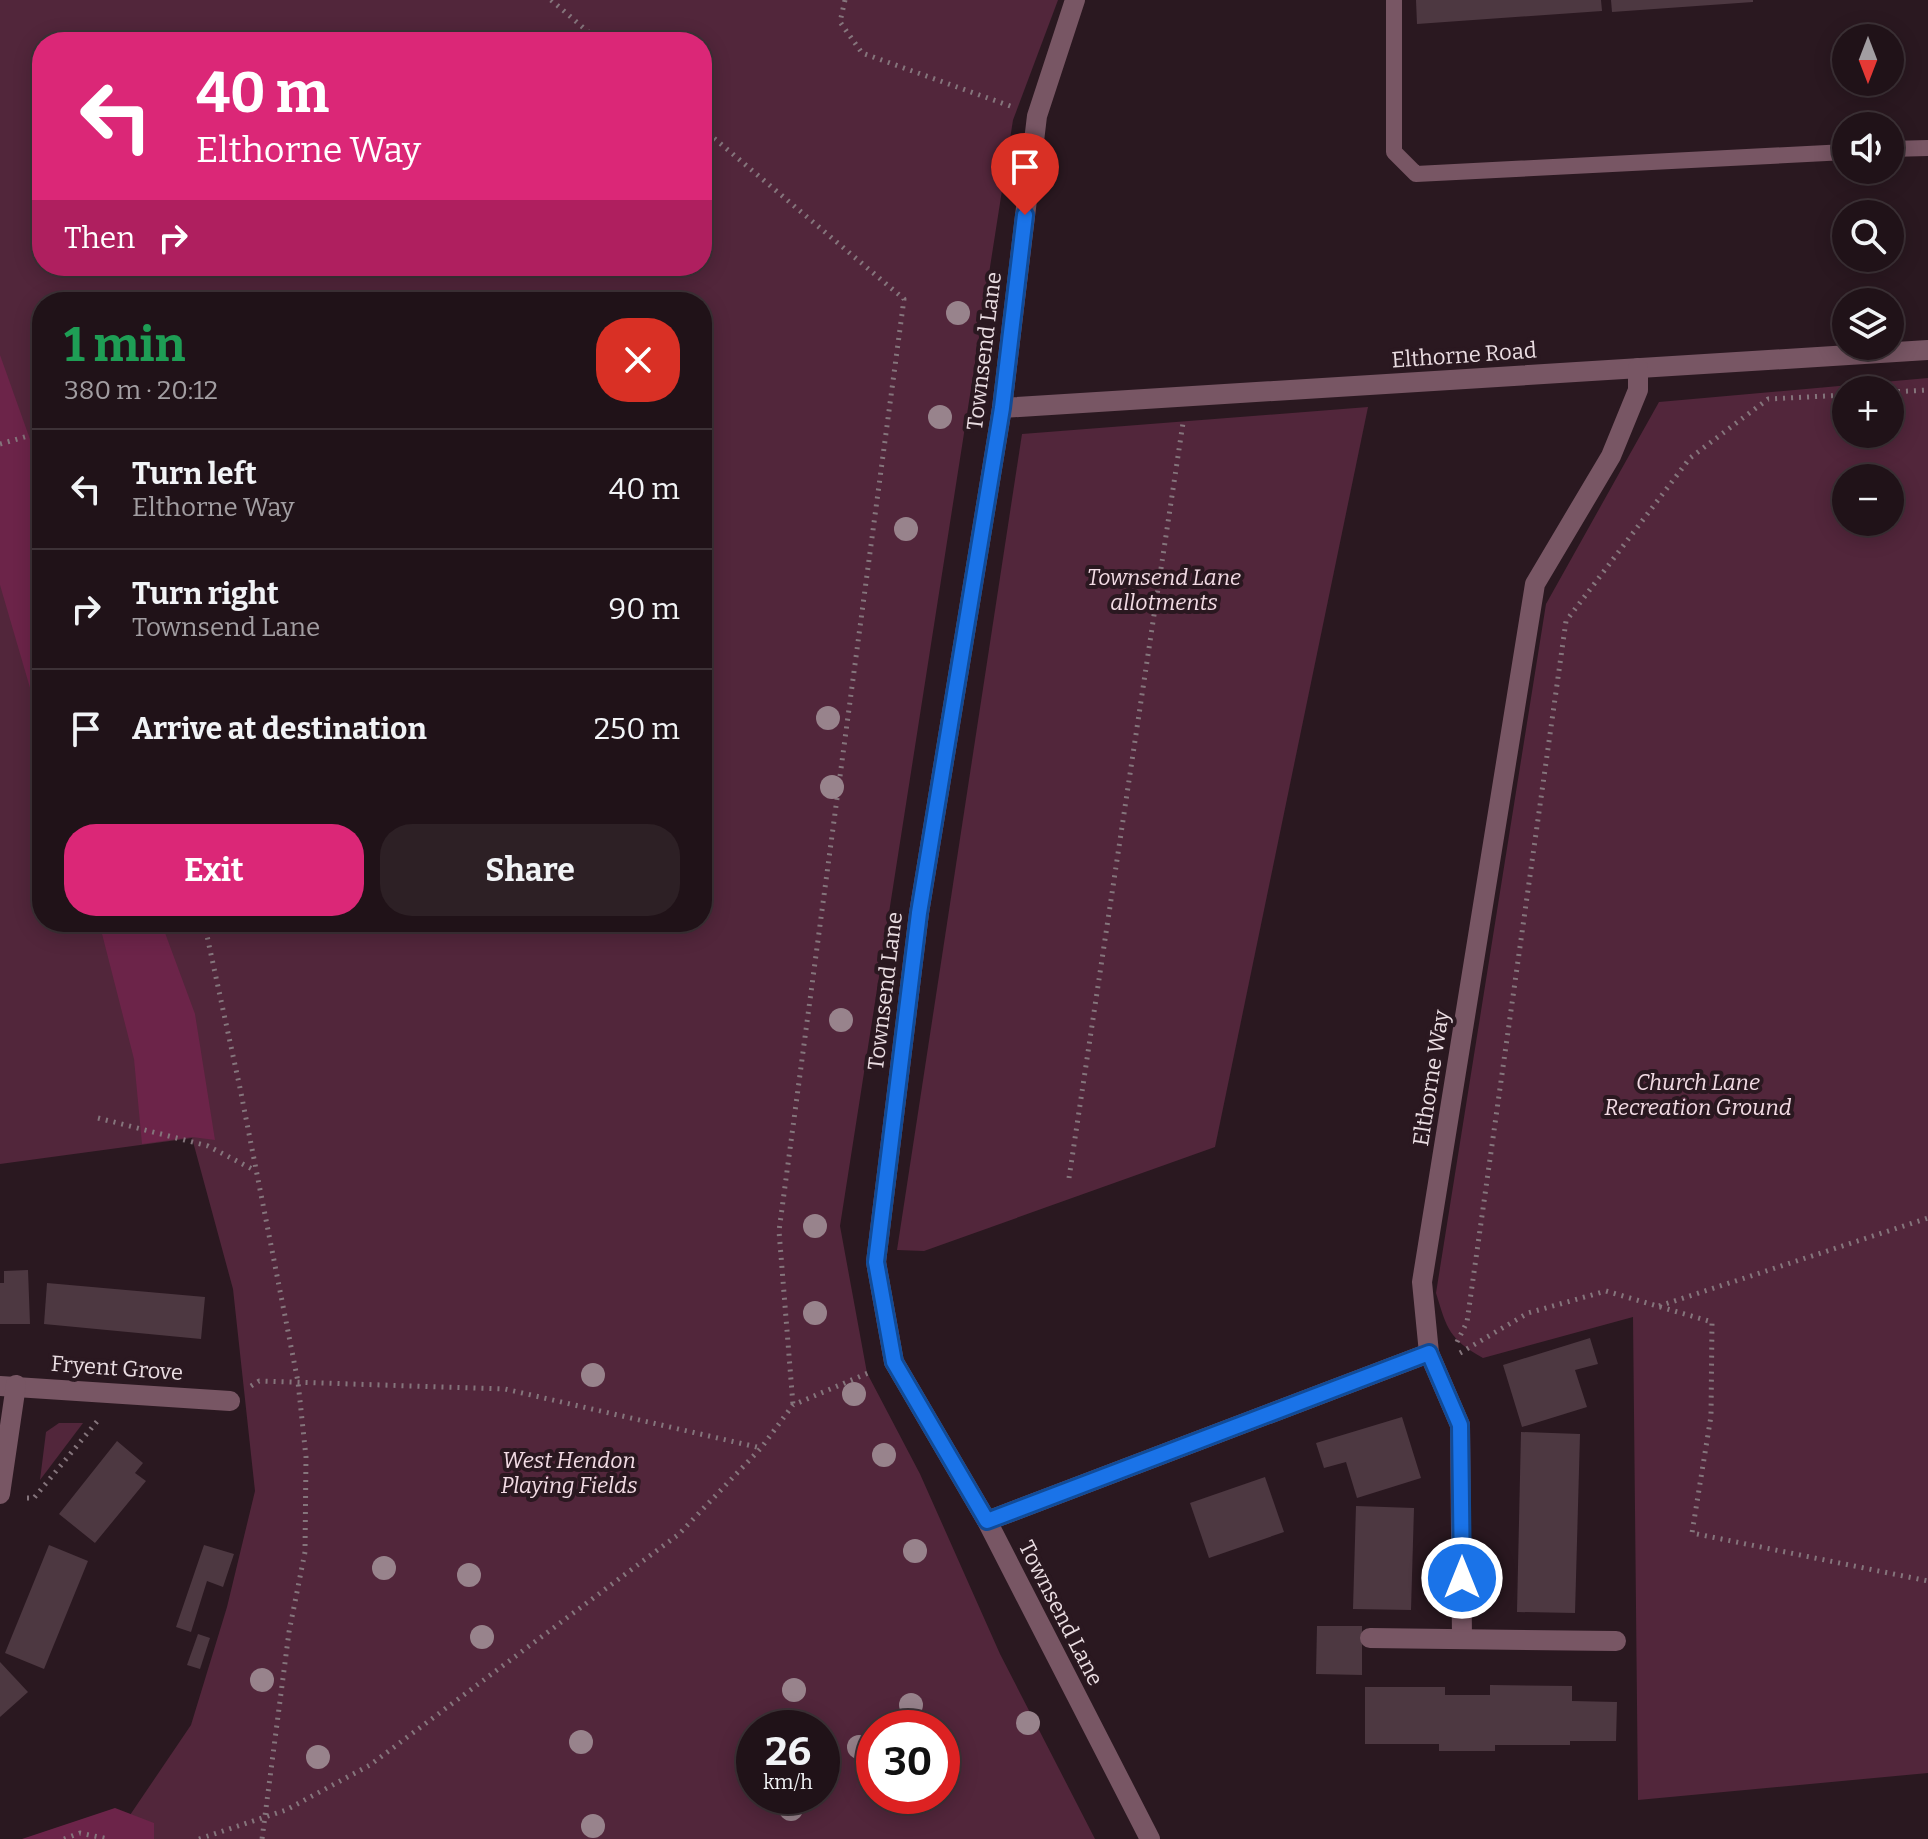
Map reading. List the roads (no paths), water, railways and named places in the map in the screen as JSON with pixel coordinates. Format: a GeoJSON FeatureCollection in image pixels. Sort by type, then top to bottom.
{"type":"FeatureCollection","features":[{"type":"Feature","properties":{"kind":"street","name":"Townsend Lane"},"geometry":{"type":"LineString","coordinates":[[1075,0],[1037,116],[1002,408],[919,913],[876,1262],[894,1362],[987,1521],[1150,1839]]}},
{"type":"Feature","properties":{"kind":"street","name":"Elthorne Road"},"geometry":{"type":"LineString","coordinates":[[1002,408],[1928,350]]}},
{"type":"Feature","properties":{"kind":"street","name":"Elthorne Way"},"geometry":{"type":"LineString","coordinates":[[1462,1639],[1460,1425],[1438,1363],[1422,1282],[1535,584],[1611,456],[1638,390],[1638,368]]}},
{"type":"Feature","properties":{"kind":"street"},"geometry":{"type":"LineString","coordinates":[[987,1521],[1438,1363]]}},
{"type":"Feature","properties":{"kind":"street"},"geometry":{"type":"LineString","coordinates":[[0,1494],[8,1386]]}},
{"type":"Feature","properties":{"kind":"street","name":"Fryent Grove"},"geometry":{"type":"LineString","coordinates":[[8,1386],[230,1401]]}},
{"type":"Feature","properties":{"kind":"street"},"geometry":{"type":"LineString","coordinates":[[1370,1638],[1616,1641]]}},
{"type":"Feature","properties":{"kind":"lane"},"geometry":{"type":"LineString","coordinates":[[1394,0],[1394,152],[1416,174],[1832,153]]}},
{"type":"Feature","properties":{"kind":"lane"},"geometry":{"type":"LineString","coordinates":[[1904,149],[1928,148]]}},
{"type":"Feature","properties":{"kind":"park label","name":"Townsend Lane allotments"},"geometry":{"type":"Point","coordinates":[1164,590]}},
{"type":"Feature","properties":{"kind":"park label","name":"Church Lane Recreation Ground"},"geometry":{"type":"Point","coordinates":[1698,1094]}},
{"type":"Feature","properties":{"kind":"park label","name":"West Hendon Playing Fields"},"geometry":{"type":"Point","coordinates":[569,1472]}}]}
